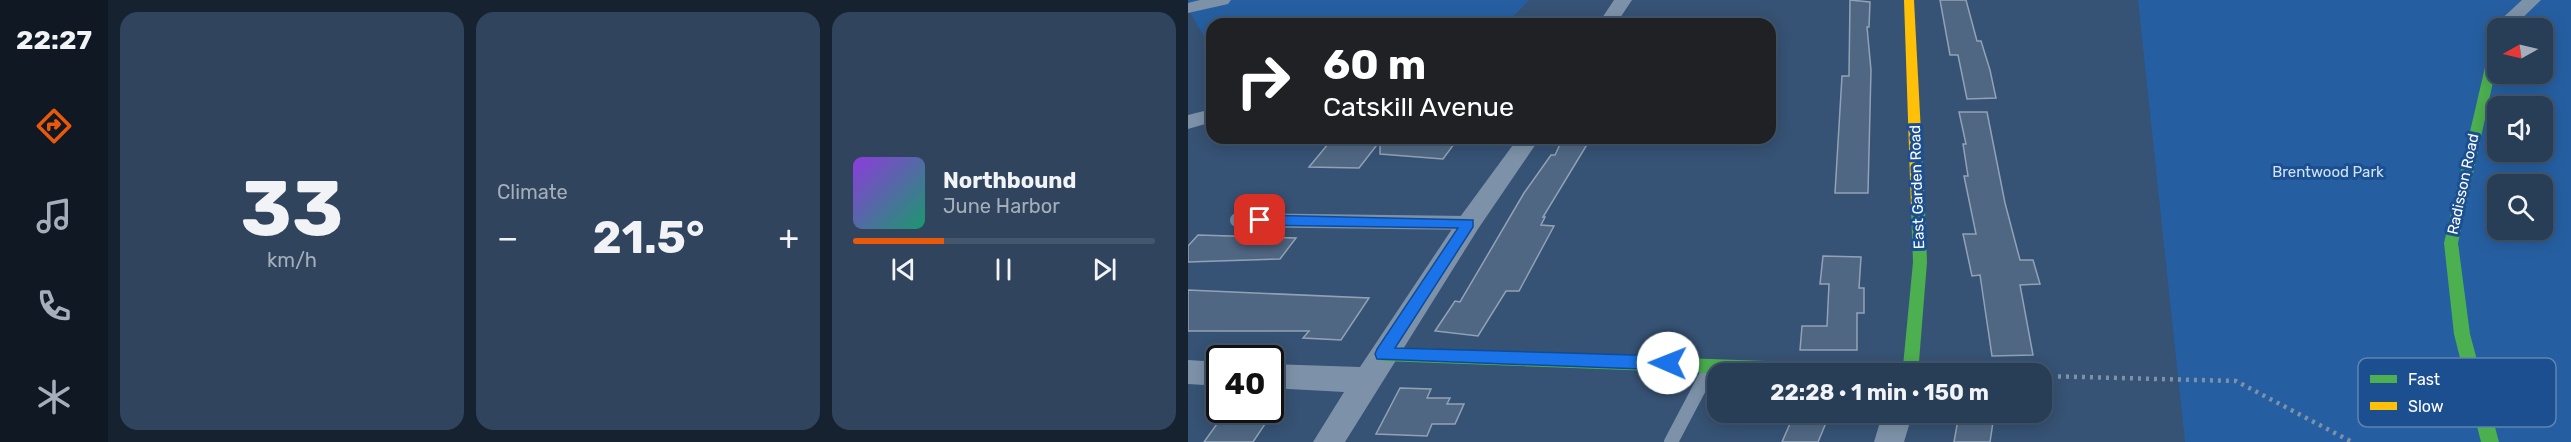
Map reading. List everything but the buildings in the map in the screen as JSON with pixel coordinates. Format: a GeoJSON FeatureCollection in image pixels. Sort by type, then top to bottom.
{"type":"FeatureCollection","features":[{"type":"Feature","properties":{"kind":"street"},"geometry":{"type":"LineString","coordinates":[[1188,8],[1221,0]]}},
{"type":"Feature","properties":{"kind":"street"},"geometry":{"type":"LineString","coordinates":[[1611,18],[1623,0]]}},
{"type":"Feature","properties":{"kind":"street","name":"East Garden Road"},"geometry":{"type":"LineString","coordinates":[[1909,0],[1920,262],[1911,363]]}},
{"type":"Feature","properties":{"kind":"street"},"geometry":{"type":"LineString","coordinates":[[2513,18],[2532,0]]}},
{"type":"Feature","properties":{"kind":"street","name":"Radisson Road"},"geometry":{"type":"LineString","coordinates":[[2468,358],[2462,334],[2451,243],[2487,82]]}},
{"type":"Feature","properties":{"kind":"street"},"geometry":{"type":"LineString","coordinates":[[1188,122],[1206,117]]}},
{"type":"Feature","properties":{"kind":"street"},"geometry":{"type":"LineString","coordinates":[[1328,442],[1365,380],[1468,223],[1525,144]]}},
{"type":"Feature","properties":{"kind":"street"},"geometry":{"type":"LineString","coordinates":[[1383,354],[1445,358],[1707,364]]}},
{"type":"Feature","properties":{"kind":"street"},"geometry":{"type":"LineString","coordinates":[[1188,372],[1206,373]]}},
{"type":"Feature","properties":{"kind":"street"},"geometry":{"type":"LineString","coordinates":[[1284,377],[1365,380]]}},
{"type":"Feature","properties":{"kind":"street"},"geometry":{"type":"LineString","coordinates":[[1889,442],[1895,423]]}},
{"type":"Feature","properties":{"kind":"street","name":"Radisson Road"},"geometry":{"type":"LineString","coordinates":[[2486,427],[2490,442]]}},
{"type":"Feature","properties":{"kind":"lane"},"geometry":{"type":"LineString","coordinates":[[1237,220],[1468,223]]}},
{"type":"Feature","properties":{"kind":"lane"},"geometry":{"type":"LineString","coordinates":[[1671,442],[1707,374]]}},
{"type":"Feature","properties":{"kind":"path"},"geometry":{"type":"LineString","coordinates":[[2052,376],[2236,381],[2352,442]]}},
{"type":"Feature","properties":{"kind":"green space"},"geometry":{"type":"Polygon","coordinates":[[[1188,0],[1529,0],[1512,18],[1206,18],[1206,40],[1188,9],[1188,0]]]}},
{"type":"Feature","properties":{"kind":"green space","name":"Brentwood Park"},"geometry":{"type":"Polygon","coordinates":[[[2138,0],[2571,0],[2571,442],[2185,442],[2138,0]]]}},
{"type":"Feature","properties":{"kind":"traffic: fast"},"geometry":{"type":"LineString","coordinates":[[2468,358],[2462,334],[2451,243],[2487,82]]}},
{"type":"Feature","properties":{"kind":"traffic: fast"},"geometry":{"type":"LineString","coordinates":[[1911,363],[1920,262],[1918,209]]}},
{"type":"Feature","properties":{"kind":"traffic: fast"},"geometry":{"type":"LineString","coordinates":[[1383,354],[1707,366]]}},
{"type":"Feature","properties":{"kind":"traffic: fast"},"geometry":{"type":"LineString","coordinates":[[2486,427],[2490,442]]}},
{"type":"Feature","properties":{"kind":"traffic: slow"},"geometry":{"type":"LineString","coordinates":[[1909,0],[1918,209]]}},
{"type":"Feature","properties":{"kind":"route"},"geometry":{"type":"LineString","coordinates":[[1260,220],[1468,223],[1383,354],[1445,358],[1668,363]]}}]}
